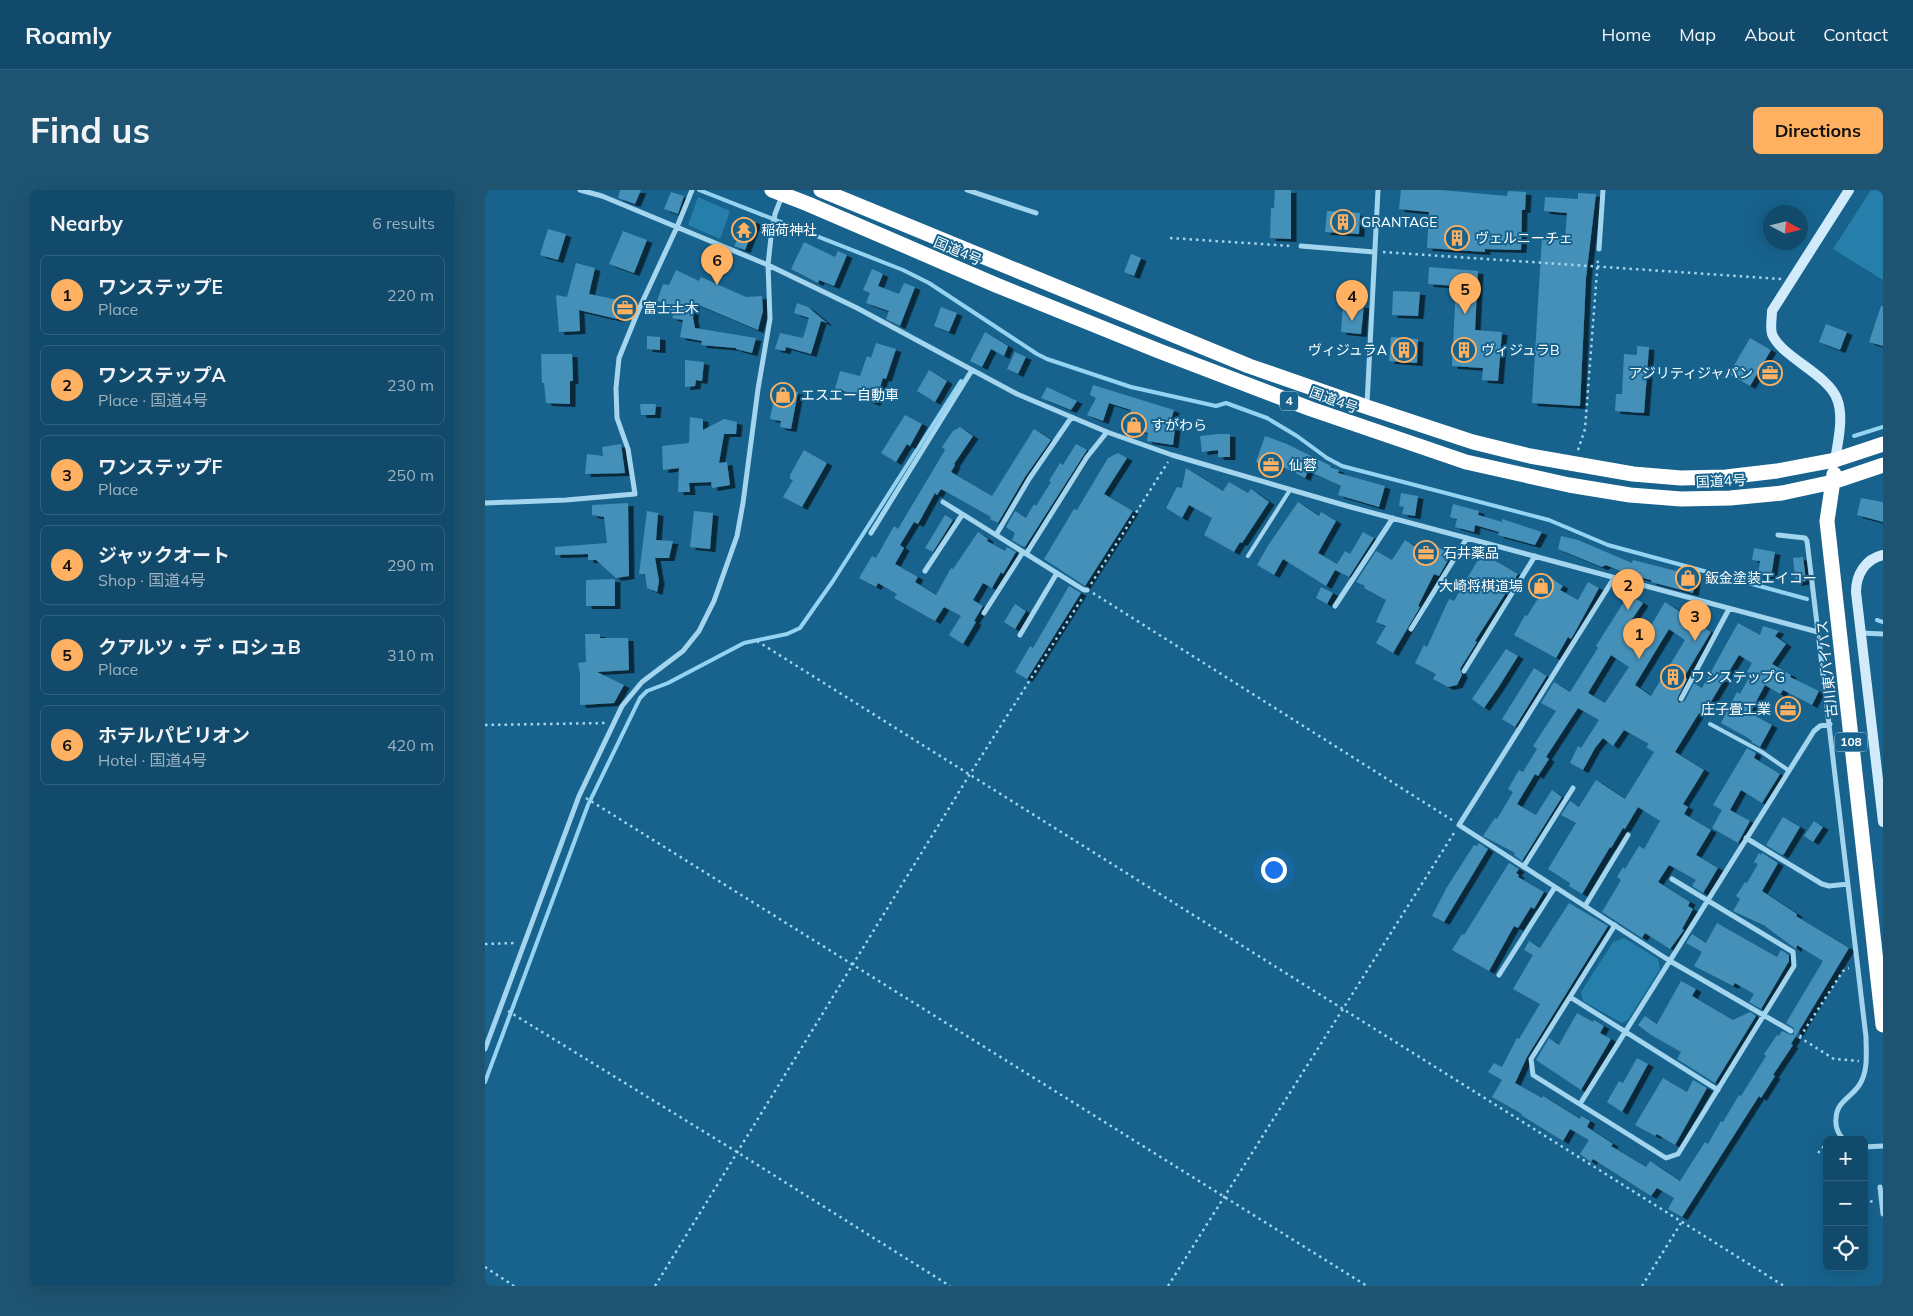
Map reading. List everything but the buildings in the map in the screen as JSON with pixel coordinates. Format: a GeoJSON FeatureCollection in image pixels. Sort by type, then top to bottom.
{"type":"FeatureCollection","features":[{"type":"Feature","properties":{"kind":"highway","name":"国道4号"},"geometry":{"type":"LineString","coordinates":[[821,190],[1249,366],[1473,442],[1530,456],[1633,474],[1690,478],[1726,477],[1777,471],[1835,460],[1883,444]]}},
{"type":"Feature","properties":{"kind":"highway","name":"国道4号"},"geometry":{"type":"LineString","coordinates":[[780,191],[996,285],[1159,351],[1311,409],[1466,462],[1569,485],[1630,495],[1681,499],[1730,498],[1782,493],[1833,482],[1883,465]]}},
{"type":"Feature","properties":{"kind":"highway","name":"古川東バイパス"},"geometry":{"type":"LineString","coordinates":[[1835,460],[1827,521],[1883,1025]]}},
{"type":"Feature","properties":{"kind":"street"},"geometry":{"type":"LineString","coordinates":[[580,190],[602,196],[768,266],[857,308],[1017,394],[1107,432],[1172,455],[1290,490],[1818,632]]}},
{"type":"Feature","properties":{"kind":"street"},"geometry":{"type":"LineString","coordinates":[[967,190],[1036,213]]}},
{"type":"Feature","properties":{"kind":"street"},"geometry":{"type":"LineString","coordinates":[[1367,407],[1374,252],[1379,190]]}},
{"type":"Feature","properties":{"kind":"street"},"geometry":{"type":"LineString","coordinates":[[1599,249],[1603,190]]}},
{"type":"Feature","properties":{"kind":"street"},"geometry":{"type":"LineString","coordinates":[[1835,460],[1840,410],[1837,397],[1829,386],[1779,344],[1772,334],[1773,311],[1849,190]]}},
{"type":"Feature","properties":{"kind":"street"},"geometry":{"type":"LineString","coordinates":[[485,503],[566,500],[635,494],[628,449],[617,418],[615,388],[619,358],[692,191]]}},
{"type":"Feature","properties":{"kind":"street"},"geometry":{"type":"LineString","coordinates":[[485,1049],[526,943],[579,796],[613,723],[630,694],[642,682],[683,651],[699,631],[714,601],[734,545],[743,503],[756,397],[770,320],[768,266],[773,225],[780,191]]}},
{"type":"Feature","properties":{"kind":"street"},"geometry":{"type":"LineString","coordinates":[[1301,246],[1374,252]]}},
{"type":"Feature","properties":{"kind":"street"},"geometry":{"type":"LineString","coordinates":[[871,533],[972,370]]}},
{"type":"Feature","properties":{"kind":"street"},"geometry":{"type":"LineString","coordinates":[[996,536],[1029,479],[1071,418]]}},
{"type":"Feature","properties":{"kind":"street"},"geometry":{"type":"LineString","coordinates":[[985,613],[1087,457],[1107,432]]}},
{"type":"Feature","properties":{"kind":"street"},"geometry":{"type":"LineString","coordinates":[[943,502],[1083,590],[1087,590]]}},
{"type":"Feature","properties":{"kind":"street"},"geometry":{"type":"LineString","coordinates":[[925,571],[963,515]]}},
{"type":"Feature","properties":{"kind":"street"},"geometry":{"type":"LineString","coordinates":[[1335,606],[1393,518]]}},
{"type":"Feature","properties":{"kind":"street"},"geometry":{"type":"LineString","coordinates":[[1778,535],[1805,538],[1807,541],[1865,1027],[1866,1061],[1861,1083],[1838,1108],[1835,1123],[1841,1136]]}},
{"type":"Feature","properties":{"kind":"street"},"geometry":{"type":"LineString","coordinates":[[1411,629],[1467,538]]}},
{"type":"Feature","properties":{"kind":"street"},"geometry":{"type":"LineString","coordinates":[[1883,554],[1873,558],[1866,564],[1858,577],[1856,592],[1880,777],[1883,822]]}},
{"type":"Feature","properties":{"kind":"street"},"geometry":{"type":"LineString","coordinates":[[1465,671],[1535,556]]}},
{"type":"Feature","properties":{"kind":"street"},"geometry":{"type":"LineString","coordinates":[[1020,635],[1057,573]]}},
{"type":"Feature","properties":{"kind":"street"},"geometry":{"type":"LineString","coordinates":[[1614,578],[1459,825],[1670,961],[1791,1031]]}},
{"type":"Feature","properties":{"kind":"street"},"geometry":{"type":"LineString","coordinates":[[1681,699],[1729,609]]}},
{"type":"Feature","properties":{"kind":"street"},"geometry":{"type":"LineString","coordinates":[[1861,632],[1883,634]]}},
{"type":"Feature","properties":{"kind":"street"},"geometry":{"type":"LineString","coordinates":[[1580,1104],[1813,731],[1820,726],[1830,724]]}},
{"type":"Feature","properties":{"kind":"street"},"geometry":{"type":"LineString","coordinates":[[1523,866],[1573,788]]}},
{"type":"Feature","properties":{"kind":"street"},"geometry":{"type":"LineString","coordinates":[[1585,906],[1628,835]]}},
{"type":"Feature","properties":{"kind":"street"},"geometry":{"type":"LineString","coordinates":[[1746,838],[1822,884],[1834,886],[1848,884]]}},
{"type":"Feature","properties":{"kind":"street"},"geometry":{"type":"LineString","coordinates":[[1615,925],[1531,1059],[1533,1075],[1666,1158],[1678,1154],[1794,966],[1793,952],[1672,879]]}},
{"type":"Feature","properties":{"kind":"street"},"geometry":{"type":"LineString","coordinates":[[1499,974],[1555,887]]}},
{"type":"Feature","properties":{"kind":"street"},"geometry":{"type":"LineString","coordinates":[[1570,997],[1718,1090]]}},
{"type":"Feature","properties":{"kind":"street"},"geometry":{"type":"LineString","coordinates":[[1868,1147],[1883,1146]]}},
{"type":"Feature","properties":{"kind":"street"},"geometry":{"type":"LineString","coordinates":[[1880,1186],[1883,1214]]}},
{"type":"Feature","properties":{"kind":"lane"},"geometry":{"type":"LineString","coordinates":[[1248,556],[1290,490]]}},
{"type":"Feature","properties":{"kind":"lane"},"geometry":{"type":"LineString","coordinates":[[1710,724],[1762,752],[1789,770]]}},
{"type":"Feature","properties":{"kind":"path"},"geometry":{"type":"LineString","coordinates":[[1170,238],[1301,246]]}},
{"type":"Feature","properties":{"kind":"path"},"geometry":{"type":"LineString","coordinates":[[1574,464],[1585,428],[1599,249]]}},
{"type":"Feature","properties":{"kind":"path"},"geometry":{"type":"LineString","coordinates":[[1374,252],[1597,268],[1793,279]]}},
{"type":"Feature","properties":{"kind":"path"},"geometry":{"type":"LineString","coordinates":[[655,1286],[971,774],[1172,455]]}},
{"type":"Feature","properties":{"kind":"path"},"geometry":{"type":"LineString","coordinates":[[1087,590],[1459,825],[1168,1286]]}},
{"type":"Feature","properties":{"kind":"path"},"geometry":{"type":"LineString","coordinates":[[757,641],[1784,1286]]}},
{"type":"Feature","properties":{"kind":"path"},"geometry":{"type":"LineString","coordinates":[[485,725],[613,723]]}},
{"type":"Feature","properties":{"kind":"path"},"geometry":{"type":"LineString","coordinates":[[586,798],[1367,1286]]}},
{"type":"Feature","properties":{"kind":"path"},"geometry":{"type":"LineString","coordinates":[[485,944],[526,943]]}},
{"type":"Feature","properties":{"kind":"path"},"geometry":{"type":"LineString","coordinates":[[1800,1037],[1843,971],[1847,968],[1858,966]]}},
{"type":"Feature","properties":{"kind":"path"},"geometry":{"type":"LineString","coordinates":[[513,1013],[950,1286]]}},
{"type":"Feature","properties":{"kind":"path"},"geometry":{"type":"LineString","coordinates":[[1791,1031],[1834,1059],[1866,1061]]}},
{"type":"Feature","properties":{"kind":"path"},"geometry":{"type":"LineString","coordinates":[[1818,1153],[1823,1147]]}},
{"type":"Feature","properties":{"kind":"path"},"geometry":{"type":"LineString","coordinates":[[1642,1286],[1681,1223]]}},
{"type":"Feature","properties":{"kind":"path"},"geometry":{"type":"LineString","coordinates":[[485,1267],[514,1286]]}},
{"type":"Feature","properties":{"kind":"shaded area"},"geometry":{"type":"Polygon","coordinates":[[[1871,190],[1883,190],[1883,280],[1833,249],[1871,190]]]}},
{"type":"Feature","properties":{"kind":"shaded area"},"geometry":{"type":"Polygon","coordinates":[[[698,197],[730,211],[720,239],[688,225],[698,197]]]}},
{"type":"Feature","properties":{"kind":"shaded area"},"geometry":{"type":"Polygon","coordinates":[[[1624,938],[1658,959],[1660,969],[1628,1020],[1622,1023],[1583,1001],[1581,992],[1613,942],[1624,938]]]}},
{"type":"Feature","properties":{"kind":"waterway"},"geometry":{"type":"LineString","coordinates":[[699,190],[903,270],[929,283],[1047,359],[1131,387],[1216,406],[1226,403],[1267,418],[1342,466],[1549,520],[1608,545],[1807,599]]}},
{"type":"Feature","properties":{"kind":"waterway"},"geometry":{"type":"LineString","coordinates":[[485,1082],[588,805],[640,698],[647,691],[668,683],[744,643],[787,634],[800,628],[833,581],[961,381]]}},
{"type":"Feature","properties":{"kind":"waterway"},"geometry":{"type":"LineString","coordinates":[[1854,436],[1883,427]]}},
{"type":"Feature","properties":{"kind":"waterway"},"geometry":{"type":"LineString","coordinates":[[1877,620],[1883,622]]}},
{"type":"Feature","properties":{"kind":"place","name":"GRANTAGE"},"geometry":{"type":"Point","coordinates":[1343,222]}},
{"type":"Feature","properties":{"kind":"place","name":"稲荷神社"},"geometry":{"type":"Point","coordinates":[744,230]}},
{"type":"Feature","properties":{"kind":"place","name":"ヴェルニーチェ"},"geometry":{"type":"Point","coordinates":[1457,238]}},
{"type":"Feature","properties":{"kind":"place","name":"ホテルパビリオン"},"geometry":{"type":"Point","coordinates":[717,285]}},
{"type":"Feature","properties":{"kind":"place","name":"富士土木"},"geometry":{"type":"Point","coordinates":[625,308]}},
{"type":"Feature","properties":{"kind":"place","name":"クアルツ・デ・ロシュB"},"geometry":{"type":"Point","coordinates":[1465,314]}},
{"type":"Feature","properties":{"kind":"place","name":"ジャックオート"},"geometry":{"type":"Point","coordinates":[1352,321]}},
{"type":"Feature","properties":{"kind":"place","name":"ヴィジュラA"},"geometry":{"type":"Point","coordinates":[1404,350]}},
{"type":"Feature","properties":{"kind":"place","name":"ヴィジュラB"},"geometry":{"type":"Point","coordinates":[1464,350]}},
{"type":"Feature","properties":{"kind":"place","name":"アジリティジャパン"},"geometry":{"type":"Point","coordinates":[1770,373]}},
{"type":"Feature","properties":{"kind":"place","name":"エスエー自動車"},"geometry":{"type":"Point","coordinates":[783,395]}},
{"type":"Feature","properties":{"kind":"place","name":"すがわら"},"geometry":{"type":"Point","coordinates":[1134,425]}},
{"type":"Feature","properties":{"kind":"place","name":"仙蓉"},"geometry":{"type":"Point","coordinates":[1271,465]}},
{"type":"Feature","properties":{"kind":"place","name":"石井薬品"},"geometry":{"type":"Point","coordinates":[1426,553]}},
{"type":"Feature","properties":{"kind":"place","name":"鈑金塗装エイコー"},"geometry":{"type":"Point","coordinates":[1688,578]}},
{"type":"Feature","properties":{"kind":"place","name":"大崎将棋道場"},"geometry":{"type":"Point","coordinates":[1541,586]}},
{"type":"Feature","properties":{"kind":"place","name":"ワンステップA"},"geometry":{"type":"Point","coordinates":[1628,610]}},
{"type":"Feature","properties":{"kind":"place","name":"ワンステップF"},"geometry":{"type":"Point","coordinates":[1695,641]}},
{"type":"Feature","properties":{"kind":"place","name":"ワンステップE"},"geometry":{"type":"Point","coordinates":[1639,659]}},
{"type":"Feature","properties":{"kind":"place","name":"ワンステップG"},"geometry":{"type":"Point","coordinates":[1673,677]}},
{"type":"Feature","properties":{"kind":"place","name":"庄子畳工業"},"geometry":{"type":"Point","coordinates":[1788,709]}}]}
